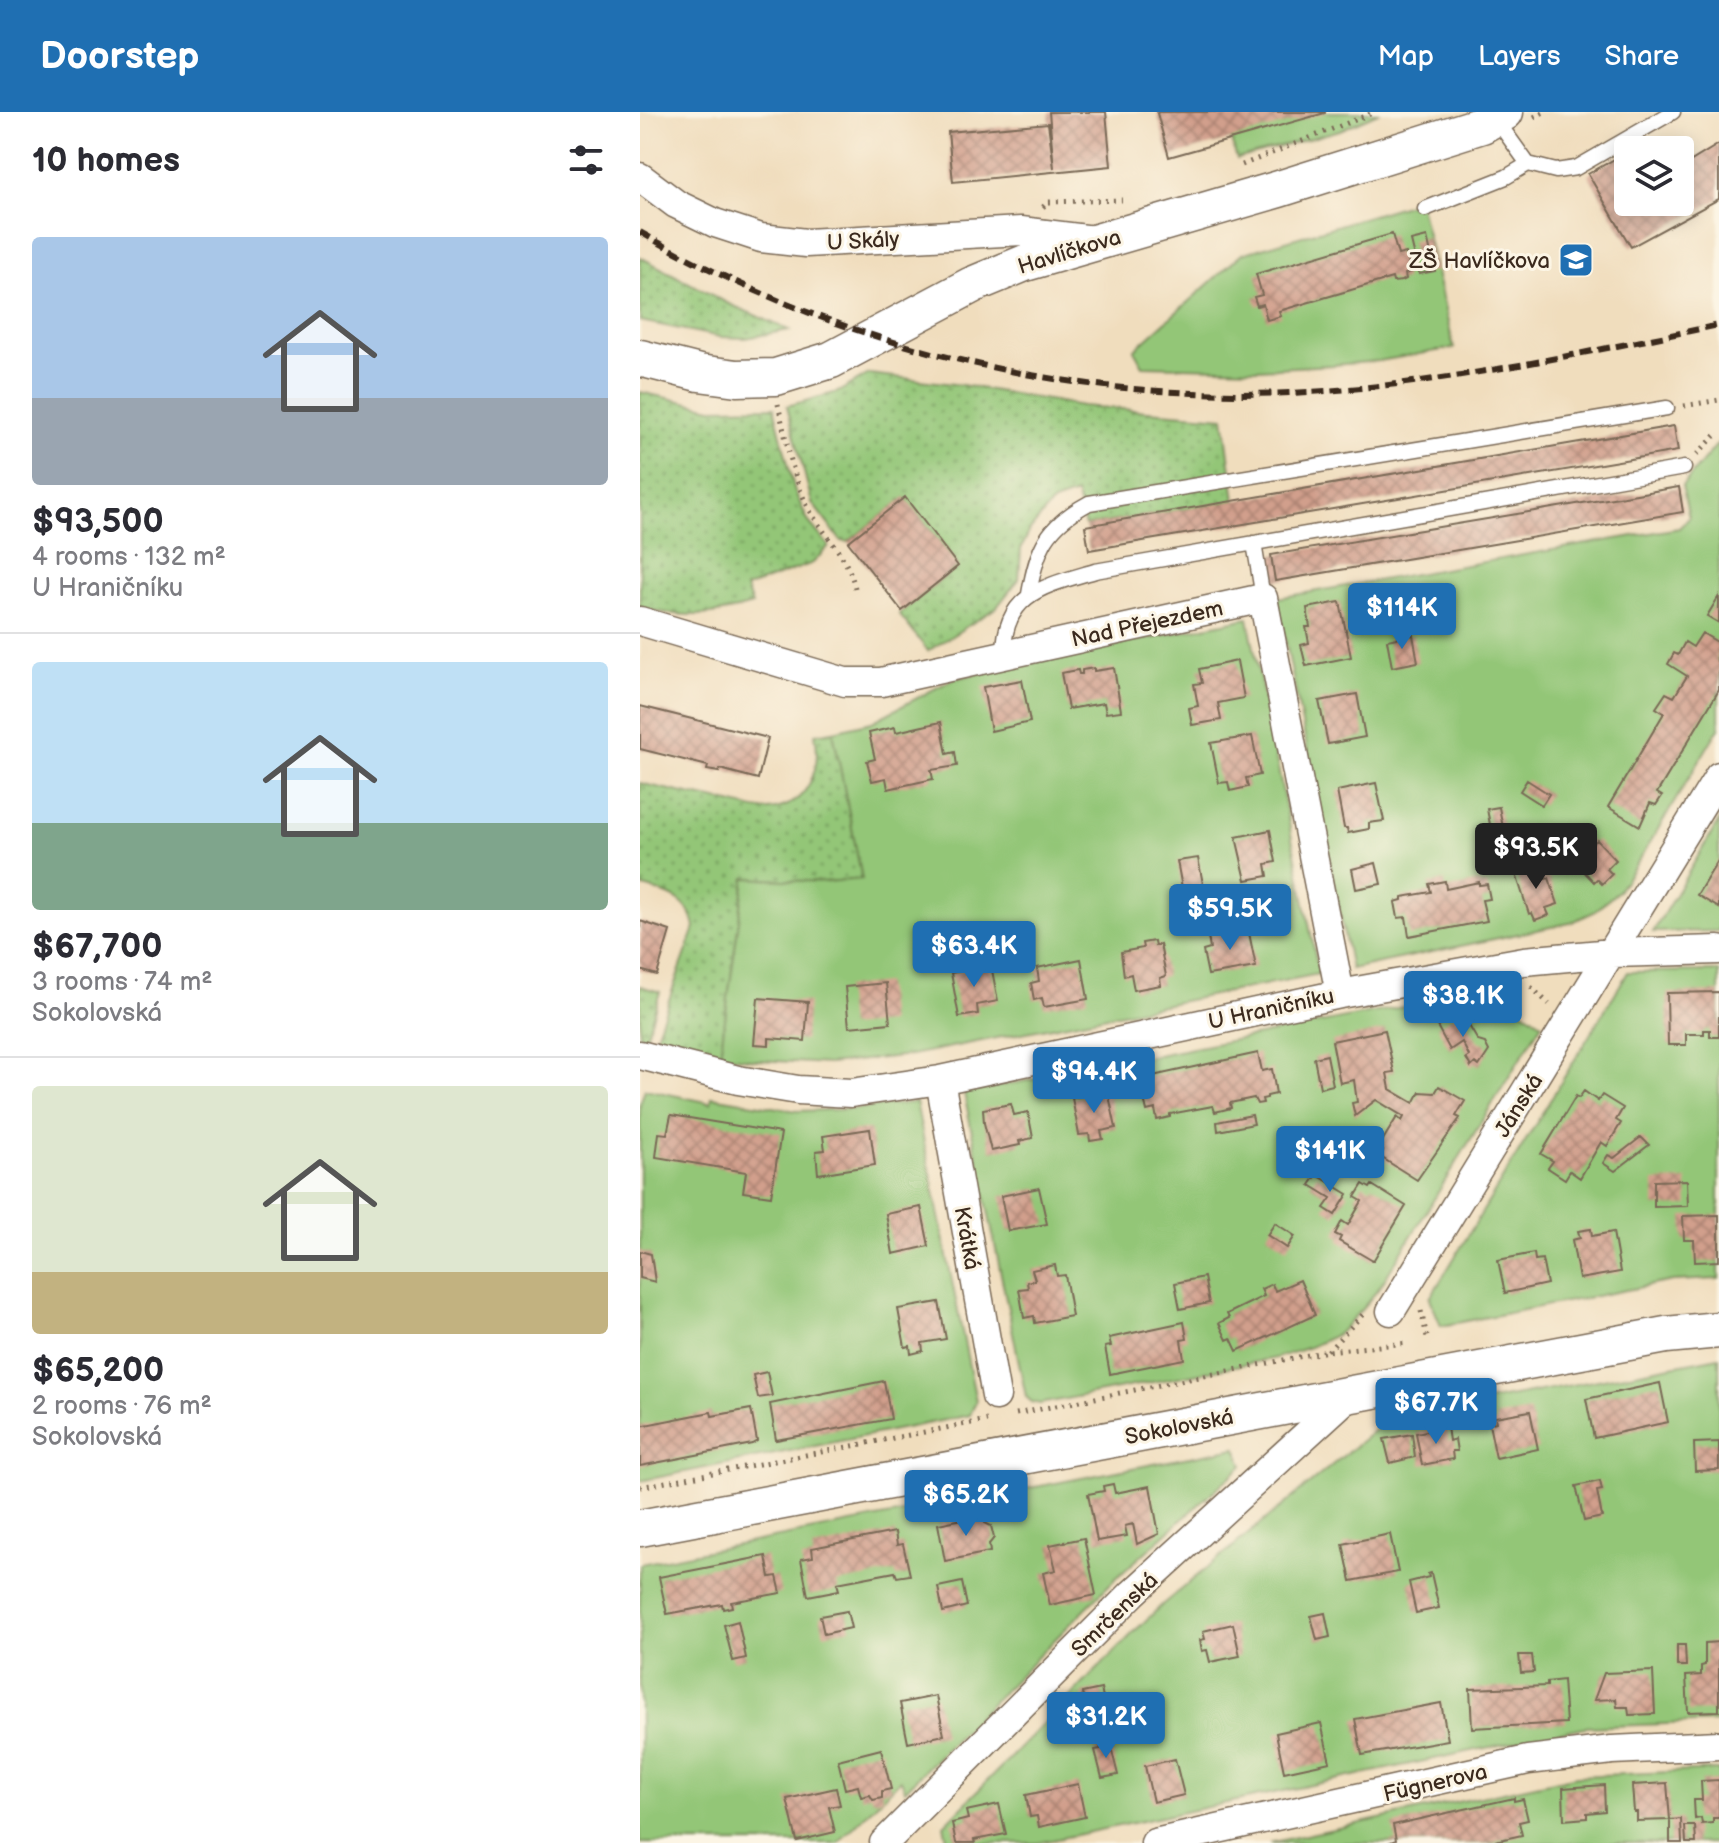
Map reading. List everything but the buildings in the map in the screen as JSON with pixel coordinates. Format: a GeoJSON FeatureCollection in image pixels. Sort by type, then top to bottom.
{"type":"FeatureCollection","features":[{"type":"Feature","properties":{"kind":"street","name":"Havlíčkova"},"geometry":{"type":"LineString","coordinates":[[640,358],[699,373],[737,378],[776,377],[831,360],[972,285],[1025,263],[1308,180],[1482,125],[1500,115]]}},
{"type":"Feature","properties":{"kind":"street","name":"U Skály"},"geometry":{"type":"LineString","coordinates":[[640,177],[676,204],[715,223],[761,238],[806,243],[1021,231],[1101,241]]}},
{"type":"Feature","properties":{"kind":"street","name":"Nad Přejezdem"},"geometry":{"type":"LineString","coordinates":[[640,621],[845,682],[881,682],[1263,598]]}},
{"type":"Feature","properties":{"kind":"street"},"geometry":{"type":"LineString","coordinates":[[1263,598],[1340,994]]}},
{"type":"Feature","properties":{"kind":"street","name":"Jánská"},"geometry":{"type":"LineString","coordinates":[[1381,1308],[1612,953],[1719,776]]}},
{"type":"Feature","properties":{"kind":"street","name":"U Hraničníku"},"geometry":{"type":"LineString","coordinates":[[640,1055],[738,1080],[798,1090],[851,1093],[940,1080],[1340,994],[1524,961],[1612,953],[1719,950]]}},
{"type":"Feature","properties":{"kind":"street","name":"Krátká"},"geometry":{"type":"LineString","coordinates":[[940,1080],[996,1396]]}},
{"type":"Feature","properties":{"kind":"street","name":"Sokolovská"},"geometry":{"type":"LineString","coordinates":[[640,1528],[1666,1335],[1719,1330]]}},
{"type":"Feature","properties":{"kind":"street","name":"Smrčenská"},"geometry":{"type":"LineString","coordinates":[[893,1839],[1133,1593],[1352,1393]]}},
{"type":"Feature","properties":{"kind":"street","name":"Fügnerova"},"geometry":{"type":"LineString","coordinates":[[1155,1843],[1528,1760],[1612,1750],[1719,1745]]}},
{"type":"Feature","properties":{"kind":"lane"},"geometry":{"type":"LineString","coordinates":[[1425,209],[1506,177],[1528,164],[1556,171],[1576,168],[1673,112]]}},
{"type":"Feature","properties":{"kind":"lane"},"geometry":{"type":"LineString","coordinates":[[1500,115],[1528,164]]}},
{"type":"Feature","properties":{"kind":"lane"},"geometry":{"type":"LineString","coordinates":[[1029,594],[1034,565],[1044,541],[1063,517],[1089,503],[1667,408]]}},
{"type":"Feature","properties":{"kind":"lane"},"geometry":{"type":"LineString","coordinates":[[1004,653],[1004,631],[1012,612],[1029,594],[1095,571],[1684,468]]}},
{"type":"Feature","properties":{"kind":"lane"},"geometry":{"type":"LineString","coordinates":[[1254,543],[1263,598]]}},
{"type":"Feature","properties":{"kind":"path"},"geometry":{"type":"LineString","coordinates":[[777,399],[799,489],[817,524],[850,568],[855,588]]}},
{"type":"Feature","properties":{"kind":"path"},"geometry":{"type":"LineString","coordinates":[[1667,408],[1719,400]]}},
{"type":"Feature","properties":{"kind":"path"},"geometry":{"type":"LineString","coordinates":[[1684,468],[1719,432]]}},
{"type":"Feature","properties":{"kind":"path"},"geometry":{"type":"LineString","coordinates":[[1523,983],[1543,996],[1552,1013]]}},
{"type":"Feature","properties":{"kind":"path"},"geometry":{"type":"LineString","coordinates":[[1381,1308],[1328,1351],[1409,1343]]}},
{"type":"Feature","properties":{"kind":"path"},"geometry":{"type":"LineString","coordinates":[[1421,1312],[1428,1341]]}},
{"type":"Feature","properties":{"kind":"green space"},"geometry":{"type":"Polygon","coordinates":[[[1223,112],[1380,112],[1340,130],[1237,159],[1223,112]]]}},
{"type":"Feature","properties":{"kind":"green space"},"geometry":{"type":"Polygon","coordinates":[[[1419,201],[1454,348],[1379,361],[1258,369],[1143,366],[1134,350],[1242,254],[1419,201]]]}},
{"type":"Feature","properties":{"kind":"green space"},"geometry":{"type":"Polygon","coordinates":[[[640,257],[727,303],[789,330],[746,338],[720,337],[640,321],[640,257]]]}},
{"type":"Feature","properties":{"kind":"green space"},"geometry":{"type":"Polygon","coordinates":[[[869,374],[962,385],[1082,406],[1224,417],[1235,501],[1085,526],[1076,494],[1053,502],[1030,530],[1021,549],[1019,579],[996,608],[928,651],[899,614],[958,566],[905,498],[848,542],[841,541],[812,503],[787,406],[838,392],[869,374]]]}},
{"type":"Feature","properties":{"kind":"green space"},"geometry":{"type":"Polygon","coordinates":[[[640,392],[712,408],[774,407],[795,492],[808,521],[829,546],[813,563],[746,588],[752,605],[696,615],[640,607],[640,392]]]}},
{"type":"Feature","properties":{"kind":"green space"},"geometry":{"type":"Polygon","coordinates":[[[1719,442],[1719,728],[1618,891],[1594,912],[1570,923],[1351,969],[1277,598],[1679,528],[1689,518],[1682,486],[1719,442]]]}},
{"type":"Feature","properties":{"kind":"green space"},"geometry":{"type":"Polygon","coordinates":[[[1248,618],[1319,974],[911,1055],[829,1064],[720,1055],[745,878],[825,882],[862,879],[833,731],[872,722],[953,679],[1248,618]]]}},
{"type":"Feature","properties":{"kind":"green space"},"geometry":{"type":"Polygon","coordinates":[[[833,731],[862,879],[825,882],[745,878],[720,1055],[661,1044],[657,1033],[695,928],[682,903],[667,894],[640,886],[640,783],[753,809],[783,807],[803,793],[810,783],[816,760],[815,734],[833,731]]]}},
{"type":"Feature","properties":{"kind":"green space"},"geometry":{"type":"Polygon","coordinates":[[[1719,821],[1719,931],[1653,932],[1719,821]]]}},
{"type":"Feature","properties":{"kind":"green space"},"geometry":{"type":"Polygon","coordinates":[[[1719,971],[1719,1279],[1673,1281],[1441,1326],[1430,1298],[1628,972],[1719,971]]]}},
{"type":"Feature","properties":{"kind":"green space"},"geometry":{"type":"Polygon","coordinates":[[[640,986],[660,992],[646,1037],[640,1035],[640,986]]]}},
{"type":"Feature","properties":{"kind":"green space"},"geometry":{"type":"Polygon","coordinates":[[[1504,987],[1520,1009],[1542,1023],[1380,1287],[1338,1334],[1276,1358],[1040,1404],[1026,1397],[964,1093],[1504,987]]]}},
{"type":"Feature","properties":{"kind":"green space"},"geometry":{"type":"Polygon","coordinates":[[[645,1089],[711,1103],[712,1097],[797,1111],[916,1102],[976,1401],[970,1415],[640,1481],[640,1104],[645,1089]]]}},
{"type":"Feature","properties":{"kind":"green space"},"geometry":{"type":"Polygon","coordinates":[[[1719,1357],[1719,1722],[1585,1727],[1038,1843],[948,1843],[944,1825],[1139,1627],[1387,1420],[1719,1357]]]}},
{"type":"Feature","properties":{"kind":"green space"},"geometry":{"type":"Polygon","coordinates":[[[1236,1448],[1243,1465],[1113,1581],[905,1790],[901,1779],[838,1843],[640,1843],[640,1564],[1236,1448]]]}},
{"type":"Feature","properties":{"kind":"green space"},"geometry":{"type":"Polygon","coordinates":[[[1719,1770],[1719,1843],[1269,1843],[1577,1776],[1719,1770]]]}},
{"type":"Feature","properties":{"kind":"railway"},"geometry":{"type":"LineString","coordinates":[[640,232],[715,272],[792,306],[872,335],[953,358],[1036,376],[1119,388],[1204,393],[1343,390],[1505,368],[1719,325]]}},
{"type":"Feature","properties":{"kind":"place","name":"ZŠ Havlíčkova"},"geometry":{"type":"Point","coordinates":[1576,260]}}]}
